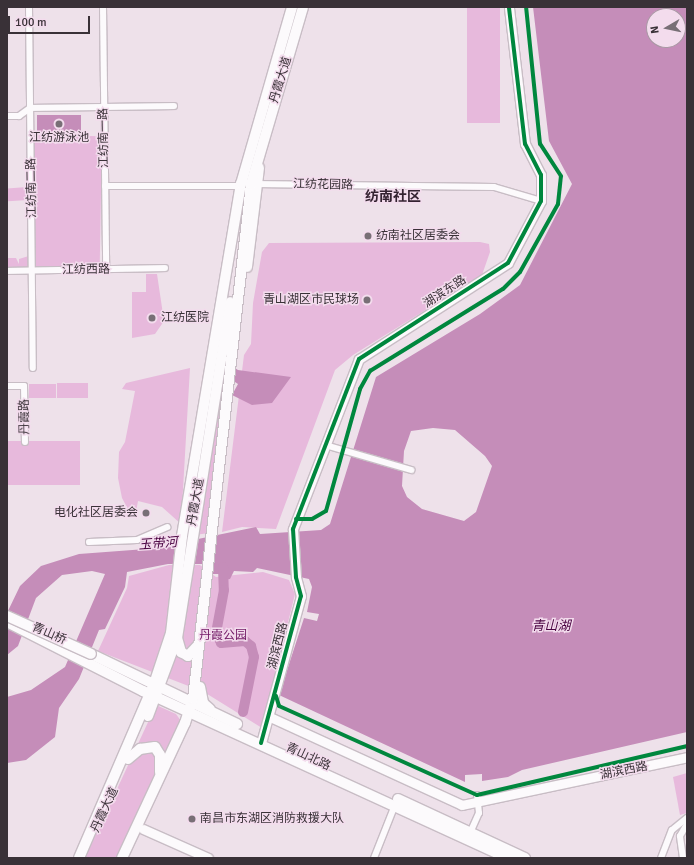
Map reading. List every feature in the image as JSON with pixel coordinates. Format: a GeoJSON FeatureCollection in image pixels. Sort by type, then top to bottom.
{"type":"FeatureCollection","features":[{"type":"Feature","properties":{"kind":"main road","name":"丹霞大道"},"geometry":{"type":"LineString","coordinates":[[83,858],[128,759],[177,638],[186,536],[254,153],[292,7]]}},
{"type":"Feature","properties":{"kind":"main road","name":"丹霞大道"},"geometry":{"type":"LineString","coordinates":[[122,858],[160,774],[193,708],[215,533],[249,185],[254,153],[303,7]]}},
{"type":"Feature","properties":{"kind":"main road","name":"丹霞大道"},"geometry":{"type":"LineString","coordinates":[[128,858],[143,829],[187,732],[200,687],[210,574]]}},
{"type":"Feature","properties":{"kind":"main road","name":"丹霞大道"},"geometry":{"type":"LineString","coordinates":[[80,858],[137,726],[155,690],[171,633],[182,576]]}},
{"type":"Feature","properties":{"kind":"main road","name":"青山桥"},"geometry":{"type":"LineString","coordinates":[[7,616],[90,658]]}},
{"type":"Feature","properties":{"kind":"main road","name":"青山桥"},"geometry":{"type":"LineString","coordinates":[[7,622],[90,658]]}},
{"type":"Feature","properties":{"kind":"main road"},"geometry":{"type":"LineString","coordinates":[[177,638],[181,652],[188,656],[195,652],[202,637]]}},
{"type":"Feature","properties":{"kind":"main road"},"geometry":{"type":"LineString","coordinates":[[137,726],[142,700],[133,680],[154,670],[165,652]]}},
{"type":"Feature","properties":{"kind":"main road","name":"青山北路"},"geometry":{"type":"LineString","coordinates":[[90,658],[133,680],[216,718],[508,858]]}},
{"type":"Feature","properties":{"kind":"main road"},"geometry":{"type":"LineString","coordinates":[[200,687],[204,703],[216,718]]}},
{"type":"Feature","properties":{"kind":"main road"},"geometry":{"type":"LineString","coordinates":[[187,732],[195,720],[216,718]]}},
{"type":"Feature","properties":{"kind":"main road","name":"青山北路"},"geometry":{"type":"LineString","coordinates":[[262,740],[526,858]]}},
{"type":"Feature","properties":{"kind":"main road"},"geometry":{"type":"LineString","coordinates":[[128,759],[140,749],[155,747],[160,755],[160,774]]}},
{"type":"Feature","properties":{"kind":"street","name":"江纺南二路"},"geometry":{"type":"LineString","coordinates":[[29,7],[34,271],[33,368]]}},
{"type":"Feature","properties":{"kind":"street","name":"江纺南一路"},"geometry":{"type":"LineString","coordinates":[[103,7],[106,270]]}},
{"type":"Feature","properties":{"kind":"street","name":"湖滨东路"},"geometry":{"type":"LineString","coordinates":[[296,577],[294,529],[359,359],[508,263],[540,201],[541,175],[525,144],[509,7]]}},
{"type":"Feature","properties":{"kind":"street"},"geometry":{"type":"LineString","coordinates":[[7,116],[20,116],[30,108],[174,106]]}},
{"type":"Feature","properties":{"kind":"street","name":"江纺花园路"},"geometry":{"type":"LineString","coordinates":[[105,186],[249,185],[494,187],[540,201]]}},
{"type":"Feature","properties":{"kind":"street","name":"江纺西路"},"geometry":{"type":"LineString","coordinates":[[7,271],[165,268]]}},
{"type":"Feature","properties":{"kind":"street","name":"丹霞路"},"geometry":{"type":"LineString","coordinates":[[7,386],[24,386],[25,442]]}},
{"type":"Feature","properties":{"kind":"street"},"geometry":{"type":"LineString","coordinates":[[325,445],[411,470]]}},
{"type":"Feature","properties":{"kind":"street"},"geometry":{"type":"LineString","coordinates":[[89,542],[137,540],[167,526]]}},
{"type":"Feature","properties":{"kind":"street","name":"湖滨西路"},"geometry":{"type":"LineString","coordinates":[[262,740],[270,717],[301,596],[296,577]]}},
{"type":"Feature","properties":{"kind":"street","name":"湖滨西路"},"geometry":{"type":"LineString","coordinates":[[270,717],[438,796],[462,805],[478,804],[524,791],[687,757]]}},
{"type":"Feature","properties":{"kind":"street"},"geometry":{"type":"LineString","coordinates":[[470,833],[479,812],[476,795]]}},
{"type":"Feature","properties":{"kind":"street"},"geometry":{"type":"LineString","coordinates":[[374,858],[395,805]]}},
{"type":"Feature","properties":{"kind":"street"},"geometry":{"type":"LineString","coordinates":[[662,858],[672,830],[687,818]]}},
{"type":"Feature","properties":{"kind":"street"},"geometry":{"type":"LineString","coordinates":[[682,858],[680,836],[687,824]]}},
{"type":"Feature","properties":{"kind":"street"},"geometry":{"type":"LineString","coordinates":[[143,829],[208,858]]}},
{"type":"Feature","properties":{"kind":"green space"},"geometry":{"type":"Polygon","coordinates":[[[467,7],[500,7],[500,123],[467,123],[467,7]]]}},
{"type":"Feature","properties":{"kind":"green space"},"geometry":{"type":"Polygon","coordinates":[[[31,135],[102,136],[100,272],[29,271],[31,135]]]}},
{"type":"Feature","properties":{"kind":"green space"},"geometry":{"type":"Polygon","coordinates":[[[27,187],[28,200],[8,201],[7,188],[27,187]]]}},
{"type":"Feature","properties":{"kind":"green space"},"geometry":{"type":"Polygon","coordinates":[[[480,242],[489,244],[490,252],[482,275],[353,355],[335,370],[276,529],[242,527],[222,532],[244,355],[251,344],[253,303],[262,252],[269,243],[480,242]]]}},
{"type":"Feature","properties":{"kind":"green space"},"geometry":{"type":"Polygon","coordinates":[[[32,255],[32,268],[7,269],[7,258],[16,258],[19,264],[19,259],[32,255]]]}},
{"type":"Feature","properties":{"kind":"green space"},"geometry":{"type":"Polygon","coordinates":[[[146,274],[157,274],[164,321],[155,334],[132,338],[132,292],[146,292],[146,274]]]}},
{"type":"Feature","properties":{"kind":"green space"},"geometry":{"type":"Polygon","coordinates":[[[234,293],[209,533],[195,535],[234,293]]]}},
{"type":"Feature","properties":{"kind":"green space"},"geometry":{"type":"Polygon","coordinates":[[[190,368],[181,524],[162,507],[138,501],[136,512],[129,511],[122,498],[118,478],[119,452],[125,442],[135,391],[122,389],[126,383],[190,368]]]}},
{"type":"Feature","properties":{"kind":"green space"},"geometry":{"type":"Polygon","coordinates":[[[57,383],[88,383],[88,398],[57,398],[57,383]]]}},
{"type":"Feature","properties":{"kind":"green space"},"geometry":{"type":"Polygon","coordinates":[[[29,384],[56,384],[56,398],[29,398],[29,384]]]}},
{"type":"Feature","properties":{"kind":"green space"},"geometry":{"type":"Polygon","coordinates":[[[7,441],[80,441],[80,485],[7,485],[7,441]]]}},
{"type":"Feature","properties":{"kind":"green space","name":"丹霞公园"},"geometry":{"type":"Polygon","coordinates":[[[169,565],[200,565],[216,577],[263,572],[289,580],[295,594],[262,728],[204,692],[98,651],[127,588],[129,576],[169,565]]]}},
{"type":"Feature","properties":{"kind":"green space"},"geometry":{"type":"Polygon","coordinates":[[[156,705],[176,714],[181,721],[118,858],[85,858],[156,705]]]}},
{"type":"Feature","properties":{"kind":"green space"},"geometry":{"type":"Polygon","coordinates":[[[687,773],[687,813],[680,815],[673,777],[687,773]]]}},
{"type":"Feature","properties":{"kind":"water","name":"青山湖"},"geometry":{"type":"Polygon","coordinates":[[[533,7],[687,7],[687,732],[522,770],[508,777],[482,781],[482,774],[465,775],[465,782],[279,695],[304,618],[317,621],[319,614],[307,612],[312,587],[309,579],[257,568],[253,572],[234,571],[230,579],[223,580],[220,574],[210,574],[204,564],[168,564],[127,572],[125,587],[105,629],[99,630],[79,679],[59,708],[55,737],[26,760],[7,763],[7,697],[31,690],[65,667],[105,574],[92,571],[62,575],[36,598],[18,646],[7,655],[7,613],[20,586],[41,566],[79,554],[186,546],[198,539],[256,527],[260,534],[321,530],[330,524],[376,377],[480,314],[520,285],[572,184],[549,141],[533,7]],[[433,428],[411,431],[404,451],[402,486],[407,497],[422,509],[464,521],[476,512],[492,466],[485,456],[455,430],[433,428]]]}},
{"type":"Feature","properties":{"kind":"water","name":"江纺游泳池"},"geometry":{"type":"Polygon","coordinates":[[[37,115],[81,115],[81,132],[37,132],[37,115]]]}},
{"type":"Feature","properties":{"kind":"water"},"geometry":{"type":"Polygon","coordinates":[[[218,357],[238,370],[291,377],[272,403],[252,405],[232,395],[238,384],[223,374],[218,357]]]}},
{"type":"Feature","properties":{"kind":"waterway"},"geometry":{"type":"LineString","coordinates":[[223,567],[224,590],[216,633],[221,643],[245,641],[251,646],[254,657],[243,712]]}},
{"type":"Feature","properties":{"kind":"cycle path"},"geometry":{"type":"LineString","coordinates":[[261,743],[301,596],[296,577],[293,529],[359,359],[508,263],[541,201],[541,175],[525,144],[509,7]]}},
{"type":"Feature","properties":{"kind":"cycle path"},"geometry":{"type":"LineString","coordinates":[[296,519],[312,519],[326,511],[360,389],[370,371],[503,289],[520,272],[558,204],[561,176],[540,144],[526,7]]}},
{"type":"Feature","properties":{"kind":"cycle path"},"geometry":{"type":"LineString","coordinates":[[276,696],[279,706],[477,795],[687,746]]}},
{"type":"Feature","properties":{"kind":"place","name":"江纺游泳池"},"geometry":{"type":"Point","coordinates":[59,124]}},
{"type":"Feature","properties":{"kind":"place","name":"纺南社区居委会"},"geometry":{"type":"Point","coordinates":[368,236]}},
{"type":"Feature","properties":{"kind":"place","name":"青山湖区市民球场"},"geometry":{"type":"Point","coordinates":[367,300]}},
{"type":"Feature","properties":{"kind":"place","name":"江纺医院"},"geometry":{"type":"Point","coordinates":[152,318]}},
{"type":"Feature","properties":{"kind":"place","name":"电化社区居委会"},"geometry":{"type":"Point","coordinates":[146,513]}},
{"type":"Feature","properties":{"kind":"place","name":"南昌市东湖区消防救援大队"},"geometry":{"type":"Point","coordinates":[192,819]}},
{"type":"Feature","properties":{"kind":"district","name":"纺南社区"},"geometry":{"type":"Point","coordinates":[393,197]}},
{"type":"Feature","properties":{"kind":"water label","name":"玉带河"},"geometry":{"type":"Point","coordinates":[158,544]}}]}
